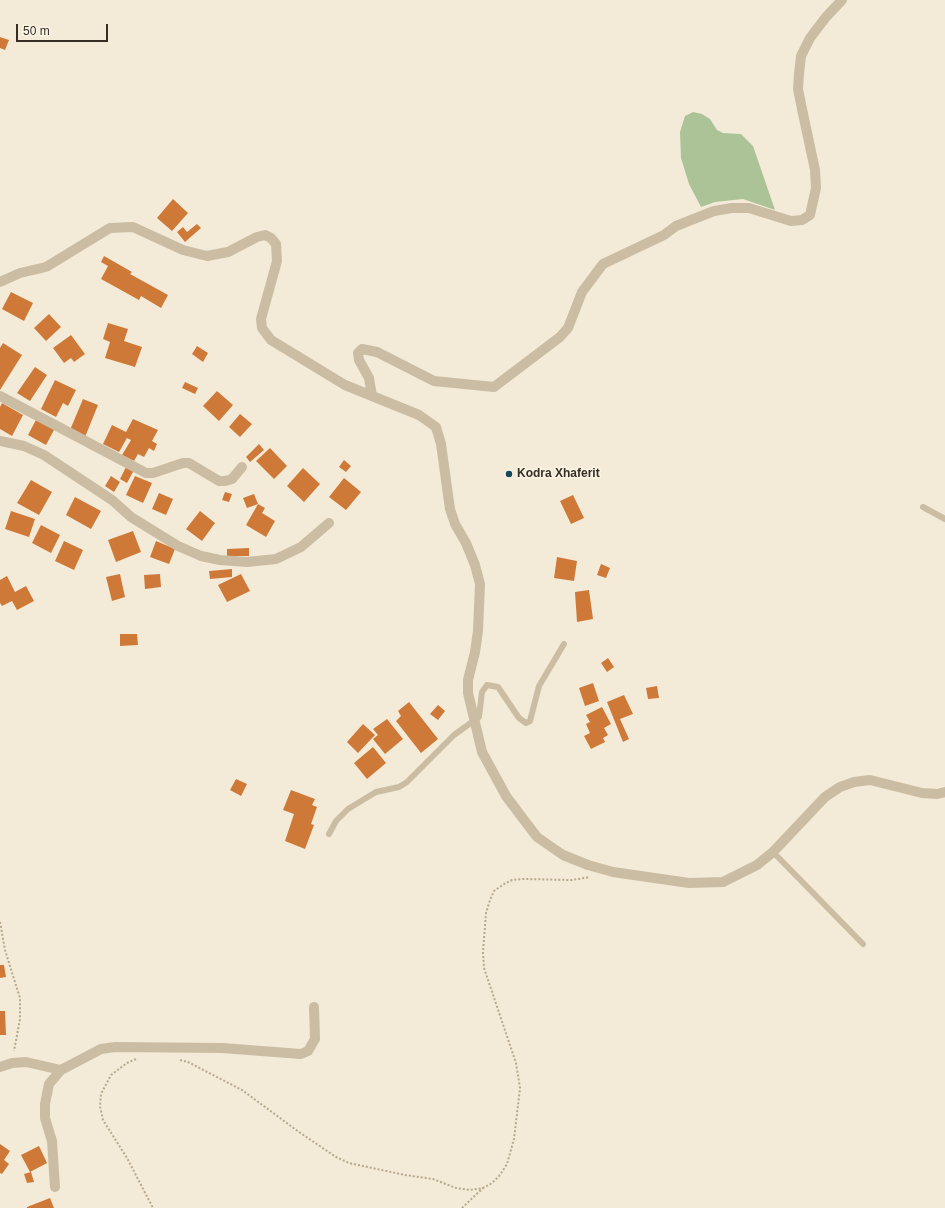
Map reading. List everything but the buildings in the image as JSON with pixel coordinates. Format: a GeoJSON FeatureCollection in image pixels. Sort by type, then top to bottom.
{"type":"FeatureCollection","features":[{"type":"Feature","properties":{"kind":"street"},"geometry":{"type":"LineString","coordinates":[[372,396],[369,378],[359,360],[358,353],[362,349],[377,352],[434,381],[494,387],[560,337],[568,328],[582,292],[603,264],[664,235],[676,226],[714,211],[732,208],[749,208],[791,221],[802,220],[810,215],[816,188],[815,170],[798,89],[801,56],[810,38],[826,17],[842,0]]}},
{"type":"Feature","properties":{"kind":"street"},"geometry":{"type":"LineString","coordinates":[[0,282],[20,273],[46,267],[110,228],[133,227],[183,250],[207,256],[228,252],[257,237],[265,235],[271,238],[276,244],[277,261],[264,305],[261,319],[262,328],[279,346],[345,385],[419,415],[436,427],[440,436],[450,509],[454,524],[466,543],[475,565],[480,584],[478,631],[475,652],[468,680],[468,693],[482,752],[506,796],[537,837],[563,855],[600,869],[689,883],[723,882],[757,865],[773,852],[825,797],[840,786],[870,780],[922,793],[937,794],[945,792]]}},
{"type":"Feature","properties":{"kind":"street"},"geometry":{"type":"LineString","coordinates":[[0,396],[146,473],[153,473],[183,463],[189,463],[219,481],[225,482],[232,479],[242,467]]}},
{"type":"Feature","properties":{"kind":"street"},"geometry":{"type":"LineString","coordinates":[[0,441],[24,446],[44,455],[112,500],[132,517],[178,546],[201,556],[220,560],[247,562],[276,559],[301,547],[329,523]]}},
{"type":"Feature","properties":{"kind":"street"},"geometry":{"type":"LineString","coordinates":[[55,1187],[52,1141],[46,1118],[45,1104],[49,1084],[61,1070],[101,1049],[115,1047],[222,1048],[301,1054],[308,1051],[315,1039],[314,1007]]}},
{"type":"Feature","properties":{"kind":"street"},"geometry":{"type":"LineString","coordinates":[[0,1067],[12,1062],[26,1062],[61,1070]]}},
{"type":"Feature","properties":{"kind":"lane"},"geometry":{"type":"LineString","coordinates":[[922,506],[945,519]]}},
{"type":"Feature","properties":{"kind":"lane"},"geometry":{"type":"LineString","coordinates":[[329,834],[336,821],[348,809],[376,792],[399,787],[407,782],[454,735],[479,717],[482,692],[487,685],[498,687],[519,718],[526,723],[530,721],[539,686],[564,644]]}},
{"type":"Feature","properties":{"kind":"lane"},"geometry":{"type":"LineString","coordinates":[[773,852],[863,944]]}},
{"type":"Feature","properties":{"kind":"path"},"geometry":{"type":"LineString","coordinates":[[173,1059],[188,1062],[242,1090],[299,1132],[336,1157],[350,1163],[405,1175],[433,1179],[456,1188],[470,1190],[482,1188],[492,1183],[500,1175],[507,1164],[514,1139],[520,1088],[516,1062],[489,988],[484,968],[486,913],[490,900],[494,891],[512,880],[585,879],[594,875],[600,869]]}},
{"type":"Feature","properties":{"kind":"path"},"geometry":{"type":"LineString","coordinates":[[0,922],[20,1007],[18,1036],[12,1062]]}},
{"type":"Feature","properties":{"kind":"path"},"geometry":{"type":"LineString","coordinates":[[140,1058],[127,1062],[111,1075],[104,1087],[100,1101],[103,1120],[139,1180],[153,1208]]}},
{"type":"Feature","properties":{"kind":"path"},"geometry":{"type":"LineString","coordinates":[[462,1208],[482,1188]]}},
{"type":"Feature","properties":{"kind":"green space"},"geometry":{"type":"Polygon","coordinates":[[[693,112],[702,114],[710,119],[717,130],[723,133],[741,134],[753,146],[775,210],[743,199],[715,202],[701,207],[689,184],[681,158],[680,132],[685,116],[693,112]]]}},
{"type":"Feature","properties":{"kind":"place","name":"Kodra Xhaferit"},"geometry":{"type":"Point","coordinates":[509,474]}}]}
